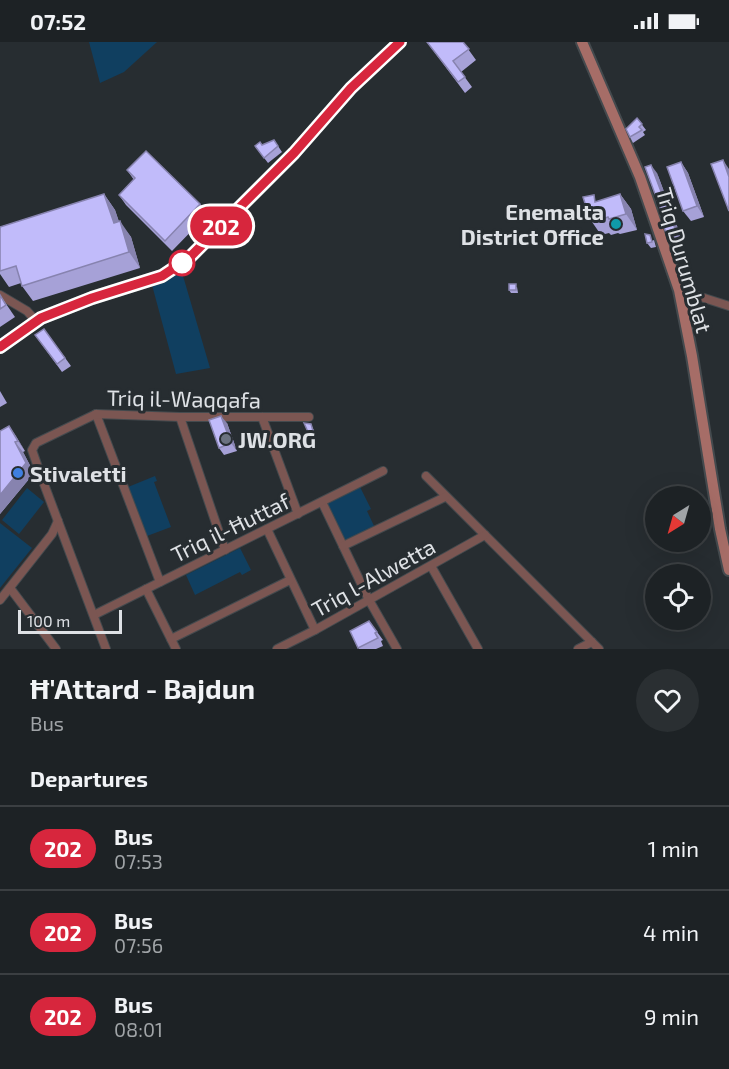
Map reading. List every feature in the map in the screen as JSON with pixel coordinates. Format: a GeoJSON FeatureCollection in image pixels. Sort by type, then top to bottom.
{"type":"FeatureCollection","features":[{"type":"Feature","properties":{"kind":"street"},"geometry":{"type":"LineString","coordinates":[[0,347],[36,321],[59,310],[162,276],[189,258],[294,153],[351,88],[400,42]]}},
{"type":"Feature","properties":{"kind":"street","name":"Triq Durumblat"},"geometry":{"type":"LineString","coordinates":[[582,42],[640,177],[678,290],[692,356],[720,529],[729,570]]}},
{"type":"Feature","properties":{"kind":"street"},"geometry":{"type":"LineString","coordinates":[[678,290],[729,306]]}},
{"type":"Feature","properties":{"kind":"street"},"geometry":{"type":"LineString","coordinates":[[0,295],[27,311],[36,321]]}},
{"type":"Feature","properties":{"kind":"street"},"geometry":{"type":"LineString","coordinates":[[96,414],[160,582]]}},
{"type":"Feature","properties":{"kind":"street","name":"Triq il-Waqqafa"},"geometry":{"type":"LineString","coordinates":[[58,521],[32,450],[36,443],[96,414],[180,417],[309,417]]}},
{"type":"Feature","properties":{"kind":"street"},"geometry":{"type":"LineString","coordinates":[[180,417],[225,550]]}},
{"type":"Feature","properties":{"kind":"street"},"geometry":{"type":"LineString","coordinates":[[262,417],[298,514]]}},
{"type":"Feature","properties":{"kind":"street","name":"Triq il-Ħuttaf"},"geometry":{"type":"LineString","coordinates":[[94,615],[383,471]]}},
{"type":"Feature","properties":{"kind":"street"},"geometry":{"type":"LineString","coordinates":[[426,476],[599,649]]}},
{"type":"Feature","properties":{"kind":"street"},"geometry":{"type":"LineString","coordinates":[[343,546],[445,497]]}},
{"type":"Feature","properties":{"kind":"street"},"geometry":{"type":"LineString","coordinates":[[322,502],[369,600],[397,649]]}},
{"type":"Feature","properties":{"kind":"street"},"geometry":{"type":"LineString","coordinates":[[0,600],[52,534],[58,521]]}},
{"type":"Feature","properties":{"kind":"street"},"geometry":{"type":"LineString","coordinates":[[58,521],[106,649]]}},
{"type":"Feature","properties":{"kind":"street"},"geometry":{"type":"LineString","coordinates":[[267,529],[315,630]]}},
{"type":"Feature","properties":{"kind":"street"},"geometry":{"type":"LineString","coordinates":[[52,534],[64,536]]}},
{"type":"Feature","properties":{"kind":"street","name":"Triq l-Alwetta"},"geometry":{"type":"LineString","coordinates":[[277,649],[486,535]]}},
{"type":"Feature","properties":{"kind":"street"},"geometry":{"type":"LineString","coordinates":[[432,566],[478,649]]}},
{"type":"Feature","properties":{"kind":"street"},"geometry":{"type":"LineString","coordinates":[[171,639],[290,580]]}},
{"type":"Feature","properties":{"kind":"street"},"geometry":{"type":"LineString","coordinates":[[10,588],[56,649]]}},
{"type":"Feature","properties":{"kind":"street"},"geometry":{"type":"LineString","coordinates":[[146,589],[176,649]]}},
{"type":"Feature","properties":{"kind":"street"},"geometry":{"type":"LineString","coordinates":[[578,649],[592,642]]}},
{"type":"Feature","properties":{"kind":"shaded area"},"geometry":{"type":"Polygon","coordinates":[[[89,42],[157,42],[124,72],[100,83],[89,42]]]}},
{"type":"Feature","properties":{"kind":"shaded area"},"geometry":{"type":"Polygon","coordinates":[[[181,269],[210,368],[176,374],[152,285],[181,269]]]}},
{"type":"Feature","properties":{"kind":"shaded area"},"geometry":{"type":"Polygon","coordinates":[[[155,476],[157,481],[154,482],[171,527],[147,536],[128,487],[155,476]]]}},
{"type":"Feature","properties":{"kind":"shaded area"},"geometry":{"type":"Polygon","coordinates":[[[360,487],[371,509],[367,511],[375,528],[346,542],[327,503],[360,487]]]}},
{"type":"Feature","properties":{"kind":"shaded area"},"geometry":{"type":"Polygon","coordinates":[[[27,488],[44,502],[19,534],[2,520],[27,488]]]}},
{"type":"Feature","properties":{"kind":"shaded area"},"geometry":{"type":"Polygon","coordinates":[[[0,523],[32,548],[0,588],[0,523]]]}},
{"type":"Feature","properties":{"kind":"shaded area"},"geometry":{"type":"Polygon","coordinates":[[[240,548],[251,570],[242,575],[240,572],[195,595],[186,575],[240,548]]]}},
{"type":"Feature","properties":{"kind":"building"},"geometry":{"type":"Polygon","coordinates":[[[427,42],[463,42],[469,49],[453,61],[465,77],[458,82],[427,42]]]}},
{"type":"Feature","properties":{"kind":"building"},"geometry":{"type":"Polygon","coordinates":[[[637,118],[642,124],[639,127],[642,130],[630,137],[626,129],[637,118]]]}},
{"type":"Feature","properties":{"kind":"building"},"geometry":{"type":"Polygon","coordinates":[[[274,140],[278,146],[264,158],[255,146],[260,142],[262,145],[274,140]]]}},
{"type":"Feature","properties":{"kind":"building"},"geometry":{"type":"Polygon","coordinates":[[[146,151],[200,204],[165,241],[119,195],[135,178],[127,170],[146,151]]]}},
{"type":"Feature","properties":{"kind":"building"},"geometry":{"type":"Polygon","coordinates":[[[723,160],[729,177],[729,211],[711,164],[723,160]]]}},
{"type":"Feature","properties":{"kind":"building"},"geometry":{"type":"Polygon","coordinates":[[[681,162],[697,206],[683,211],[667,167],[681,162]]]}},
{"type":"Feature","properties":{"kind":"building"},"geometry":{"type":"Polygon","coordinates":[[[651,165],[677,234],[668,238],[662,222],[665,221],[645,167],[651,165]]]}},
{"type":"Feature","properties":{"kind":"building"},"geometry":{"type":"Polygon","coordinates":[[[104,194],[114,223],[120,221],[129,252],[22,286],[16,266],[0,271],[0,227],[104,194]]]}},
{"type":"Feature","properties":{"kind":"building"},"geometry":{"type":"Polygon","coordinates":[[[620,194],[626,214],[609,219],[608,217],[600,220],[599,217],[590,219],[583,197],[594,195],[595,202],[620,194]]]}},
{"type":"Feature","properties":{"kind":"building"},"geometry":{"type":"Polygon","coordinates":[[[645,234],[650,235],[652,242],[647,243],[645,234]]]}},
{"type":"Feature","properties":{"kind":"building"},"geometry":{"type":"Polygon","coordinates":[[[509,284],[516,284],[516,290],[509,290],[509,284]]]}},
{"type":"Feature","properties":{"kind":"building"},"geometry":{"type":"Polygon","coordinates":[[[0,295],[6,305],[0,309],[0,295]]]}},
{"type":"Feature","properties":{"kind":"building"},"geometry":{"type":"Polygon","coordinates":[[[44,329],[65,358],[57,364],[35,335],[44,329]]]}},
{"type":"Feature","properties":{"kind":"building"},"geometry":{"type":"Polygon","coordinates":[[[221,416],[231,443],[219,448],[209,420],[221,416]]]}},
{"type":"Feature","properties":{"kind":"building"},"geometry":{"type":"Polygon","coordinates":[[[304,423],[311,424],[313,431],[308,432],[304,423]]]}},
{"type":"Feature","properties":{"kind":"building"},"geometry":{"type":"Polygon","coordinates":[[[9,426],[18,441],[15,442],[26,463],[0,495],[0,431],[9,426]]]}},
{"type":"Feature","properties":{"kind":"building"},"geometry":{"type":"Polygon","coordinates":[[[369,621],[377,632],[375,633],[378,638],[358,648],[350,631],[369,621]]]}},
{"type":"Feature","properties":{"kind":"bus line","name":"202"},"geometry":{"type":"LineString","coordinates":[[0,347],[41,318],[92,298],[162,276],[189,258],[294,153],[351,88],[400,42]]}},
{"type":"Feature","properties":{"kind":"place","name":"Enemalta District Office"},"geometry":{"type":"Point","coordinates":[616,224]}},
{"type":"Feature","properties":{"kind":"place","name":"JW.ORG"},"geometry":{"type":"Point","coordinates":[226,439]}},
{"type":"Feature","properties":{"kind":"place","name":"Stivaletti"},"geometry":{"type":"Point","coordinates":[18,473]}}]}
